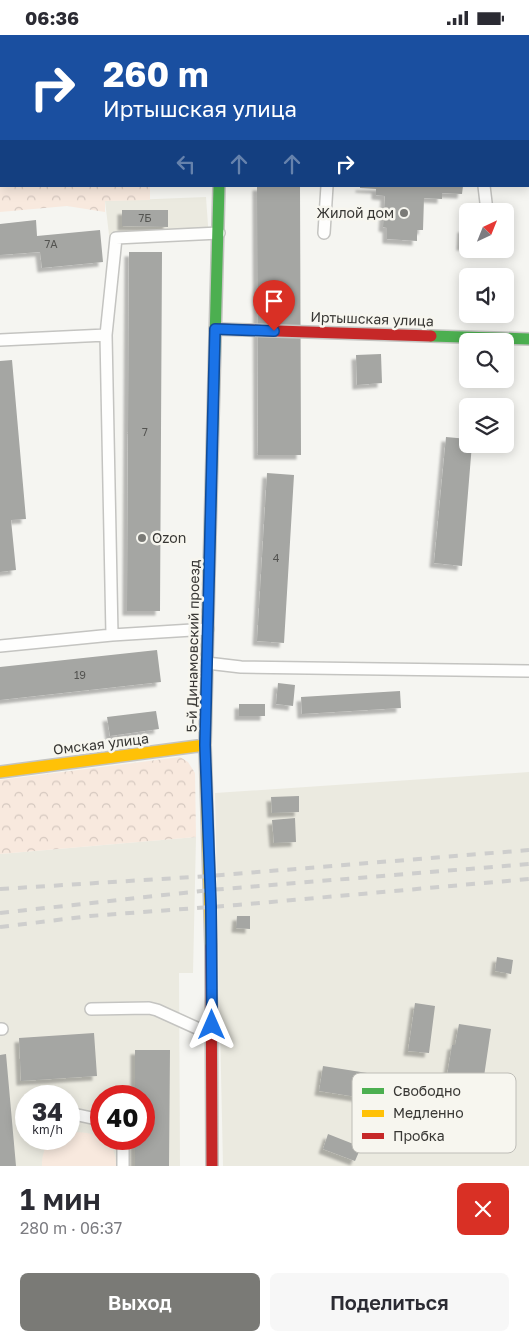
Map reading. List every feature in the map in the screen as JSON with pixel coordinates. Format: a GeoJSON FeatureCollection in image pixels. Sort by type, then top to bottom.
{"type":"FeatureCollection","features":[{"type":"Feature","properties":{"kind":"street","name":"5-й Динамовский проезд"},"geometry":{"type":"LineString","coordinates":[[212,1166],[211,907],[205,745],[215,329],[220,233],[219,187]]}},
{"type":"Feature","properties":{"kind":"street","name":"Иртышская улица"},"geometry":{"type":"LineString","coordinates":[[215,329],[529,339]]}},
{"type":"Feature","properties":{"kind":"street","name":"Омская улица"},"geometry":{"type":"LineString","coordinates":[[0,772],[205,745]]}},
{"type":"Feature","properties":{"kind":"lane"},"geometry":{"type":"LineString","coordinates":[[324,233],[328,187]]}},
{"type":"Feature","properties":{"kind":"lane"},"geometry":{"type":"LineString","coordinates":[[484,187],[486,203]]}},
{"type":"Feature","properties":{"kind":"lane"},"geometry":{"type":"LineString","coordinates":[[112,635],[106,335],[116,238],[220,233]]}},
{"type":"Feature","properties":{"kind":"lane"},"geometry":{"type":"LineString","coordinates":[[0,340],[106,335]]}},
{"type":"Feature","properties":{"kind":"lane"},"geometry":{"type":"LineString","coordinates":[[0,647],[112,635],[208,629]]}},
{"type":"Feature","properties":{"kind":"lane"},"geometry":{"type":"LineString","coordinates":[[208,663],[241,667],[529,671]]}},
{"type":"Feature","properties":{"kind":"lane"},"geometry":{"type":"LineString","coordinates":[[91,1009],[149,1008],[212,1035]]}},
{"type":"Feature","properties":{"kind":"lane"},"geometry":{"type":"LineString","coordinates":[[123,1150],[123,1166]]}},
{"type":"Feature","properties":{"kind":"shaded area"},"geometry":{"type":"Polygon","coordinates":[[[206,197],[209,239],[110,243],[105,201],[206,197]]]}},
{"type":"Feature","properties":{"kind":"shaded area"},"geometry":{"type":"Polygon","coordinates":[[[529,772],[529,1166],[223,1166],[215,793],[529,772]]]}},
{"type":"Feature","properties":{"kind":"shaded area"},"geometry":{"type":"Polygon","coordinates":[[[196,837],[193,973],[179,973],[180,1166],[0,1166],[0,854],[196,837]]]}},
{"type":"Feature","properties":{"kind":"green space"},"geometry":{"type":"Polygon","coordinates":[[[0,187],[150,187],[150,200],[105,201],[105,212],[67,206],[0,212],[0,187]]]}},
{"type":"Feature","properties":{"kind":"green space"},"geometry":{"type":"Polygon","coordinates":[[[180,757],[188,762],[195,773],[196,837],[0,854],[0,780],[180,757]]]}},
{"type":"Feature","properties":{"kind":"green space"},"geometry":{"type":"Polygon","coordinates":[[[80,1133],[87,1133],[90,1134],[90,1150],[113,1150],[116,1166],[42,1166],[44,1151],[80,1150],[80,1133]]]}},
{"type":"Feature","properties":{"kind":"building"},"geometry":{"type":"Polygon","coordinates":[[[257,187],[300,187],[301,455],[258,455],[257,187]]]}},
{"type":"Feature","properties":{"kind":"building","name":"Жилой дом"},"geometry":{"type":"Polygon","coordinates":[[[463,187],[462,194],[442,193],[442,199],[424,198],[423,230],[417,230],[417,241],[387,239],[387,228],[383,227],[385,196],[376,195],[376,189],[360,188],[463,187]]]}},
{"type":"Feature","properties":{"kind":"building"},"geometry":{"type":"Polygon","coordinates":[[[122,210],[168,210],[168,227],[122,226],[122,210]]]}},
{"type":"Feature","properties":{"kind":"building"},"geometry":{"type":"Polygon","coordinates":[[[36,220],[37,236],[100,230],[103,262],[42,268],[40,252],[0,255],[0,224],[36,220]]]}},
{"type":"Feature","properties":{"kind":"building"},"geometry":{"type":"Polygon","coordinates":[[[129,252],[162,252],[160,611],[127,611],[129,252]]]}},
{"type":"Feature","properties":{"kind":"building"},"geometry":{"type":"Polygon","coordinates":[[[381,354],[382,383],[357,385],[356,355],[381,354]]]}},
{"type":"Feature","properties":{"kind":"building"},"geometry":{"type":"Polygon","coordinates":[[[12,360],[26,519],[11,520],[16,570],[0,572],[0,361],[12,360]]]}},
{"type":"Feature","properties":{"kind":"building"},"geometry":{"type":"Polygon","coordinates":[[[446,437],[459,438],[459,453],[471,453],[462,566],[434,563],[446,437]]]}},
{"type":"Feature","properties":{"kind":"building"},"geometry":{"type":"Polygon","coordinates":[[[267,473],[294,475],[284,643],[257,641],[267,473]]]}},
{"type":"Feature","properties":{"kind":"building"},"geometry":{"type":"Polygon","coordinates":[[[157,650],[161,682],[0,700],[0,667],[157,650]]]}},
{"type":"Feature","properties":{"kind":"building"},"geometry":{"type":"Polygon","coordinates":[[[278,683],[295,685],[293,706],[276,704],[278,683]]]}},
{"type":"Feature","properties":{"kind":"building"},"geometry":{"type":"Polygon","coordinates":[[[400,691],[401,708],[302,714],[301,697],[400,691]]]}},
{"type":"Feature","properties":{"kind":"building"},"geometry":{"type":"Polygon","coordinates":[[[239,704],[265,704],[265,716],[239,716],[239,704]]]}},
{"type":"Feature","properties":{"kind":"building"},"geometry":{"type":"Polygon","coordinates":[[[156,711],[159,729],[110,736],[107,717],[156,711]]]}},
{"type":"Feature","properties":{"kind":"building"},"geometry":{"type":"Polygon","coordinates":[[[299,796],[299,812],[272,813],[271,797],[299,796]]]}},
{"type":"Feature","properties":{"kind":"building"},"geometry":{"type":"Polygon","coordinates":[[[295,818],[296,842],[274,843],[272,820],[295,818]]]}},
{"type":"Feature","properties":{"kind":"building"},"geometry":{"type":"Polygon","coordinates":[[[237,916],[250,916],[250,929],[236,928],[237,916]]]}},
{"type":"Feature","properties":{"kind":"building"},"geometry":{"type":"Polygon","coordinates":[[[497,957],[513,960],[511,974],[495,971],[497,957]]]}},
{"type":"Feature","properties":{"kind":"building"},"geometry":{"type":"Polygon","coordinates":[[[415,1003],[435,1006],[429,1053],[408,1051],[415,1003]]]}},
{"type":"Feature","properties":{"kind":"building"},"geometry":{"type":"Polygon","coordinates":[[[459,1024],[491,1029],[484,1073],[447,1073],[452,1045],[455,1045],[459,1024]]]}},
{"type":"Feature","properties":{"kind":"building"},"geometry":{"type":"Polygon","coordinates":[[[94,1033],[97,1076],[21,1081],[19,1038],[94,1033]]]}},
{"type":"Feature","properties":{"kind":"building"},"geometry":{"type":"Polygon","coordinates":[[[135,1050],[170,1050],[169,1166],[135,1166],[135,1150],[155,1150],[155,1085],[135,1085],[135,1050]]]}},
{"type":"Feature","properties":{"kind":"building"},"geometry":{"type":"Polygon","coordinates":[[[6,1054],[16,1166],[0,1166],[0,1055],[6,1054]]]}},
{"type":"Feature","properties":{"kind":"building"},"geometry":{"type":"Polygon","coordinates":[[[323,1066],[367,1073],[352,1073],[352,1096],[319,1091],[323,1066]]]}},
{"type":"Feature","properties":{"kind":"building"},"geometry":{"type":"Polygon","coordinates":[[[328,1134],[352,1143],[352,1153],[358,1153],[355,1161],[323,1149],[328,1134]]]}},
{"type":"Feature","properties":{"kind":"railway"},"geometry":{"type":"LineString","coordinates":[[0,889],[209,876],[529,850]]}},
{"type":"Feature","properties":{"kind":"railway"},"geometry":{"type":"LineString","coordinates":[[0,913],[210,890],[529,864]]}},
{"type":"Feature","properties":{"kind":"railway"},"geometry":{"type":"LineString","coordinates":[[0,927],[90,916],[529,879]]}},
{"type":"Feature","properties":{"kind":"traffic: fast"},"geometry":{"type":"LineString","coordinates":[[209,573],[219,187]]}},
{"type":"Feature","properties":{"kind":"traffic: fast"},"geometry":{"type":"LineString","coordinates":[[431,336],[529,339]]}},
{"type":"Feature","properties":{"kind":"traffic: slow"},"geometry":{"type":"LineString","coordinates":[[209,573],[205,745],[211,946]]}},
{"type":"Feature","properties":{"kind":"traffic: slow"},"geometry":{"type":"LineString","coordinates":[[0,772],[205,745]]}},
{"type":"Feature","properties":{"kind":"traffic: jam"},"geometry":{"type":"LineString","coordinates":[[215,329],[431,336]]}},
{"type":"Feature","properties":{"kind":"traffic: jam"},"geometry":{"type":"LineString","coordinates":[[211,946],[212,1166]]}},
{"type":"Feature","properties":{"kind":"place","name":"Жилой дом"},"geometry":{"type":"Point","coordinates":[404,213]}},
{"type":"Feature","properties":{"kind":"place","name":"Ozon"},"geometry":{"type":"Point","coordinates":[142,538]}},
{"type":"Feature","properties":{"kind":"route"},"geometry":{"type":"LineString","coordinates":[[212,1025],[211,907],[205,745],[215,329],[274,331]]}}]}
